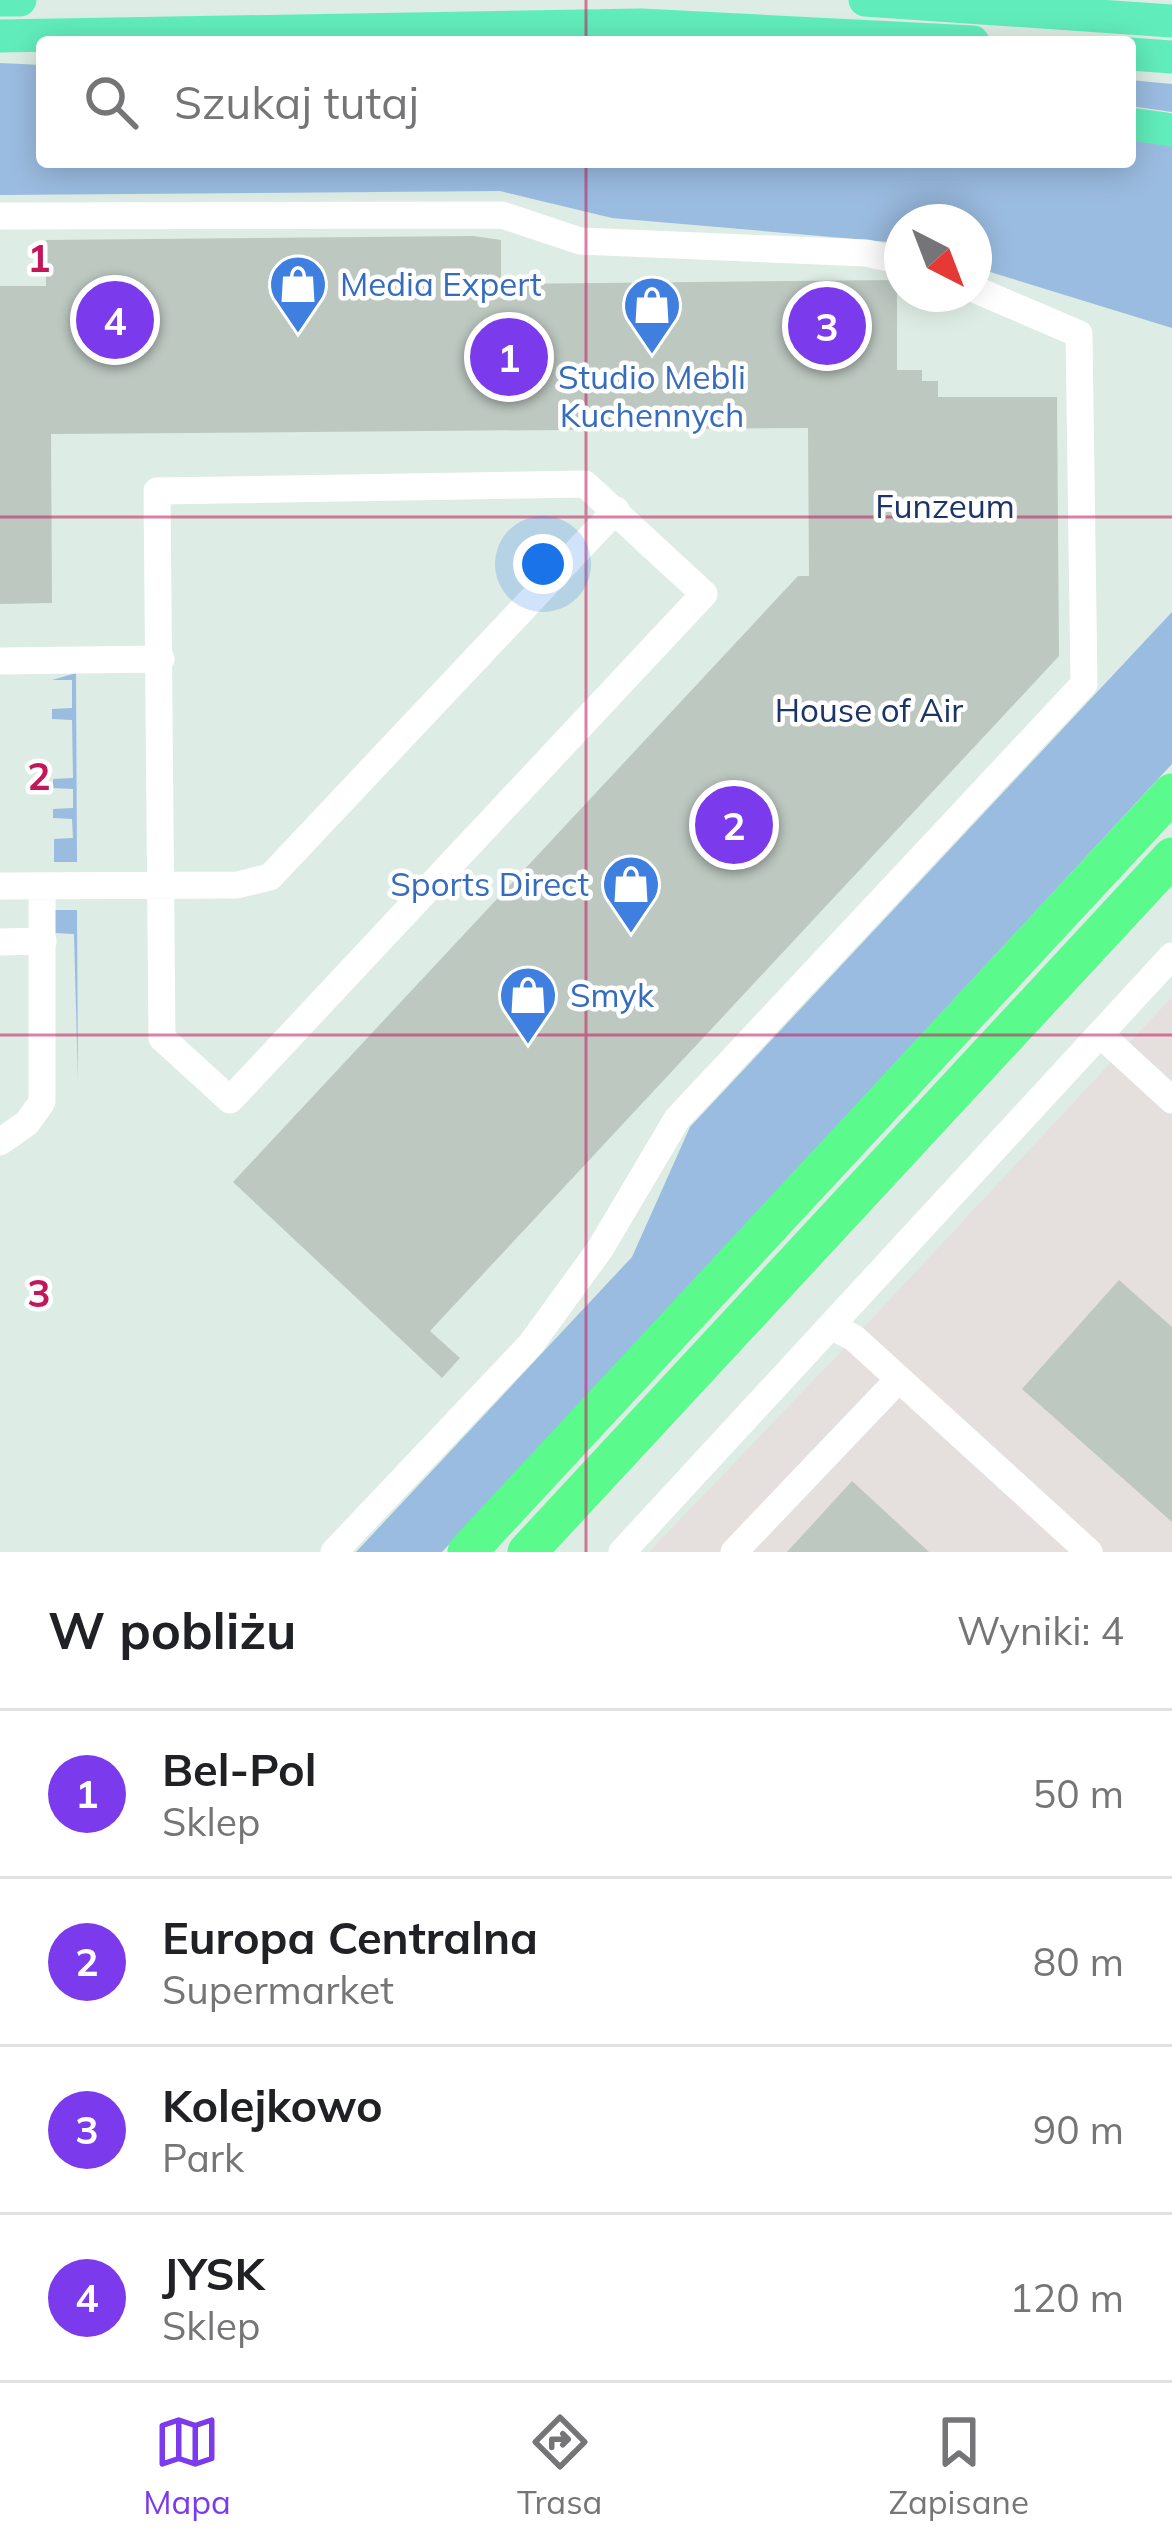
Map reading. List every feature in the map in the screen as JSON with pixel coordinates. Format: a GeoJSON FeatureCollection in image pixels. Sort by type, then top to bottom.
{"type":"FeatureCollection","features":[{"type":"Feature","properties":{"kind":"highway"},"geometry":{"type":"LineString","coordinates":[[466,1552],[1172,793]]}},
{"type":"Feature","properties":{"kind":"highway"},"geometry":{"type":"LineString","coordinates":[[527,1552],[1172,857]]}},
{"type":"Feature","properties":{"kind":"main road"},"geometry":{"type":"LineString","coordinates":[[0,1],[20,0]]}},
{"type":"Feature","properties":{"kind":"main road"},"geometry":{"type":"LineString","coordinates":[[865,0],[1172,21]]}},
{"type":"Feature","properties":{"kind":"main road"},"geometry":{"type":"LineString","coordinates":[[0,36],[641,25],[856,36]]}},
{"type":"Feature","properties":{"kind":"main road"},"geometry":{"type":"LineString","coordinates":[[427,26],[483,36]]}},
{"type":"Feature","properties":{"kind":"main road"},"geometry":{"type":"LineString","coordinates":[[1136,54],[1172,57]]}},
{"type":"Feature","properties":{"kind":"main road"},"geometry":{"type":"LineString","coordinates":[[1136,125],[1172,130]]}},
{"type":"Feature","properties":{"kind":"street"},"geometry":{"type":"LineString","coordinates":[[0,216],[502,215],[580,241],[884,257]]}},
{"type":"Feature","properties":{"kind":"street"},"geometry":{"type":"LineString","coordinates":[[334,1552],[531,1344],[600,1249],[677,1119],[1084,684],[1079,334],[992,297]]}},
{"type":"Feature","properties":{"kind":"street"},"geometry":{"type":"LineString","coordinates":[[585,484],[704,594],[230,1100],[162,1038],[160,659],[157,491],[585,484]]}},
{"type":"Feature","properties":{"kind":"street"},"geometry":{"type":"LineString","coordinates":[[0,886],[253,883],[279,870],[616,510]]}},
{"type":"Feature","properties":{"kind":"street"},"geometry":{"type":"LineString","coordinates":[[0,661],[160,659]]}},
{"type":"Feature","properties":{"kind":"street"},"geometry":{"type":"LineString","coordinates":[[0,1142],[27,1123],[42,1102],[42,886]]}},
{"type":"Feature","properties":{"kind":"street"},"geometry":{"type":"LineString","coordinates":[[0,942],[43,941]]}},
{"type":"Feature","properties":{"kind":"street"},"geometry":{"type":"LineString","coordinates":[[622,1552],[1172,956]]}},
{"type":"Feature","properties":{"kind":"street"},"geometry":{"type":"LineString","coordinates":[[1100,1034],[1172,1100]]}},
{"type":"Feature","properties":{"kind":"street"},"geometry":{"type":"LineString","coordinates":[[831,1326],[854,1338],[1089,1552]]}},
{"type":"Feature","properties":{"kind":"street"},"geometry":{"type":"LineString","coordinates":[[734,1552],[898,1380]]}},
{"type":"Feature","properties":{"kind":"shaded area"},"geometry":{"type":"Polygon","coordinates":[[[0,63],[36,65],[36,168],[1136,168],[1136,141],[1172,146],[1172,328],[992,273],[992,204],[884,204],[884,241],[612,218],[500,191],[0,195],[0,63]]]}},
{"type":"Feature","properties":{"kind":"shaded area"},"geometry":{"type":"Polygon","coordinates":[[[1136,81],[1172,84],[1172,112],[1136,107],[1136,81]]]}},
{"type":"Feature","properties":{"kind":"shaded area"},"geometry":{"type":"Polygon","coordinates":[[[1172,612],[1172,764],[442,1552],[356,1552],[632,1257],[690,1127],[1172,612]]]}},
{"type":"Feature","properties":{"kind":"shaded area"},"geometry":{"type":"Polygon","coordinates":[[[76,673],[77,862],[54,862],[54,839],[73,838],[72,819],[53,818],[53,809],[73,808],[73,789],[53,788],[53,779],[73,778],[72,720],[52,719],[52,709],[72,708],[72,680],[52,680],[76,673]]]}},
{"type":"Feature","properties":{"kind":"shaded area"},"geometry":{"type":"Polygon","coordinates":[[[54,910],[77,910],[78,1082],[74,934],[54,933],[54,910]]]}},
{"type":"Feature","properties":{"kind":"shaded area"},"geometry":{"type":"Polygon","coordinates":[[[1172,997],[1172,1552],[649,1552],[854,1338],[1172,997]]]}},
{"type":"Feature","properties":{"kind":"building"},"geometry":{"type":"Polygon","coordinates":[[[473,236],[501,240],[501,284],[884,280],[884,312],[897,312],[897,370],[922,370],[922,381],[938,381],[938,397],[1057,397],[1059,656],[430,1331],[460,1358],[442,1378],[233,1182],[798,576],[809,576],[808,428],[51,434],[52,603],[0,604],[0,286],[46,286],[46,240],[473,236]]]}},
{"type":"Feature","properties":{"kind":"building"},"geometry":{"type":"Polygon","coordinates":[[[1119,1280],[1172,1327],[1172,1522],[1022,1389],[1119,1280]]]}},
{"type":"Feature","properties":{"kind":"building"},"geometry":{"type":"Polygon","coordinates":[[[852,1481],[929,1552],[787,1552],[852,1481]]]}},
{"type":"Feature","properties":{"kind":"place","name":"JYSK"},"geometry":{"type":"Point","coordinates":[115,320]}},
{"type":"Feature","properties":{"kind":"place","name":"Kolejkowo"},"geometry":{"type":"Point","coordinates":[827,326]}},
{"type":"Feature","properties":{"kind":"place","name":"Media Expert"},"geometry":{"type":"Point","coordinates":[298,335]}},
{"type":"Feature","properties":{"kind":"place","name":"Studio Mebli Kuchennych"},"geometry":{"type":"Point","coordinates":[652,356]}},
{"type":"Feature","properties":{"kind":"place","name":"Bel-Pol"},"geometry":{"type":"Point","coordinates":[509,357]}},
{"type":"Feature","properties":{"kind":"place","name":"Europa Centralna"},"geometry":{"type":"Point","coordinates":[734,825]}},
{"type":"Feature","properties":{"kind":"place","name":"Sports Direct"},"geometry":{"type":"Point","coordinates":[631,935]}},
{"type":"Feature","properties":{"kind":"place","name":"Smyk"},"geometry":{"type":"Point","coordinates":[528,1046]}},
{"type":"Feature","properties":{"kind":"park label","name":"Funzeum"},"geometry":{"type":"Point","coordinates":[945,506]}},
{"type":"Feature","properties":{"kind":"park label","name":"House of Air"},"geometry":{"type":"Point","coordinates":[869,710]}}]}
